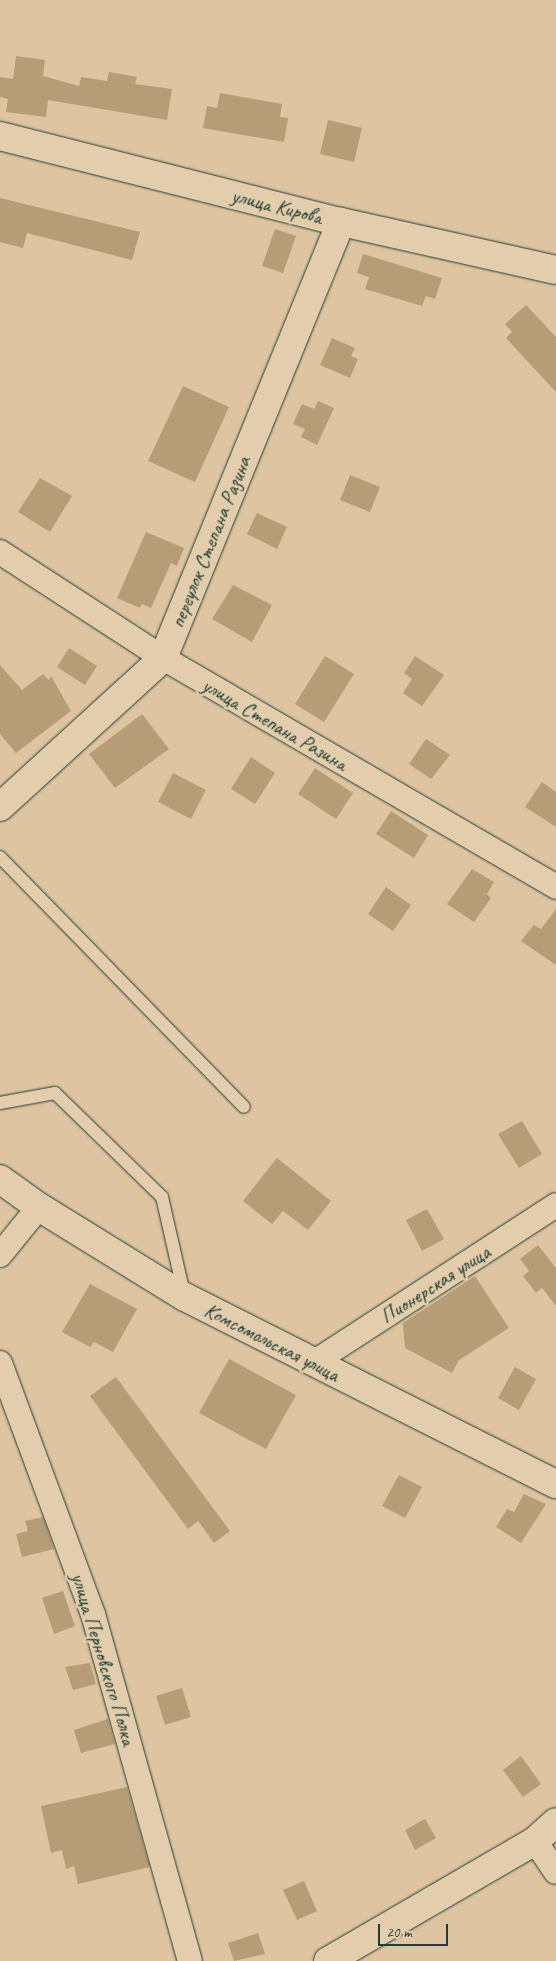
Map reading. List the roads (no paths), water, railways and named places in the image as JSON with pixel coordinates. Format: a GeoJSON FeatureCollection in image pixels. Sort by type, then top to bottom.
{"type":"FeatureCollection","features":[{"type":"Feature","properties":{"kind":"street","name":"улица Кирова"},"geometry":{"type":"LineString","coordinates":[[0,136],[341,222],[556,270]]}},
{"type":"Feature","properties":{"kind":"street","name":"переулок Степана Разина"},"geometry":{"type":"LineString","coordinates":[[0,808],[163,658],[341,222]]}},
{"type":"Feature","properties":{"kind":"street","name":"улица Степана Разина"},"geometry":{"type":"LineString","coordinates":[[0,552],[163,658],[556,887]]}},
{"type":"Feature","properties":{"kind":"street","name":"Комсомольская улица"},"geometry":{"type":"LineString","coordinates":[[0,1179],[39,1207],[184,1296],[313,1363],[556,1484]]}},
{"type":"Feature","properties":{"kind":"street","name":"Пионерская улица"},"geometry":{"type":"LineString","coordinates":[[313,1363],[556,1204]]}},
{"type":"Feature","properties":{"kind":"street"},"geometry":{"type":"LineString","coordinates":[[0,1255],[39,1207]]}},
{"type":"Feature","properties":{"kind":"street","name":"улица Перновского Полка"},"geometry":{"type":"LineString","coordinates":[[0,1363],[93,1614],[190,1961]]}},
{"type":"Feature","properties":{"kind":"street"},"geometry":{"type":"LineString","coordinates":[[328,1961],[535,1841],[556,1822]]}},
{"type":"Feature","properties":{"kind":"street"},"geometry":{"type":"LineString","coordinates":[[535,1841],[556,1872]]}},
{"type":"Feature","properties":{"kind":"lane"},"geometry":{"type":"LineString","coordinates":[[0,857],[244,1107]]}},
{"type":"Feature","properties":{"kind":"lane"},"geometry":{"type":"LineString","coordinates":[[0,1103],[55,1093],[162,1197],[184,1296]]}}]}
